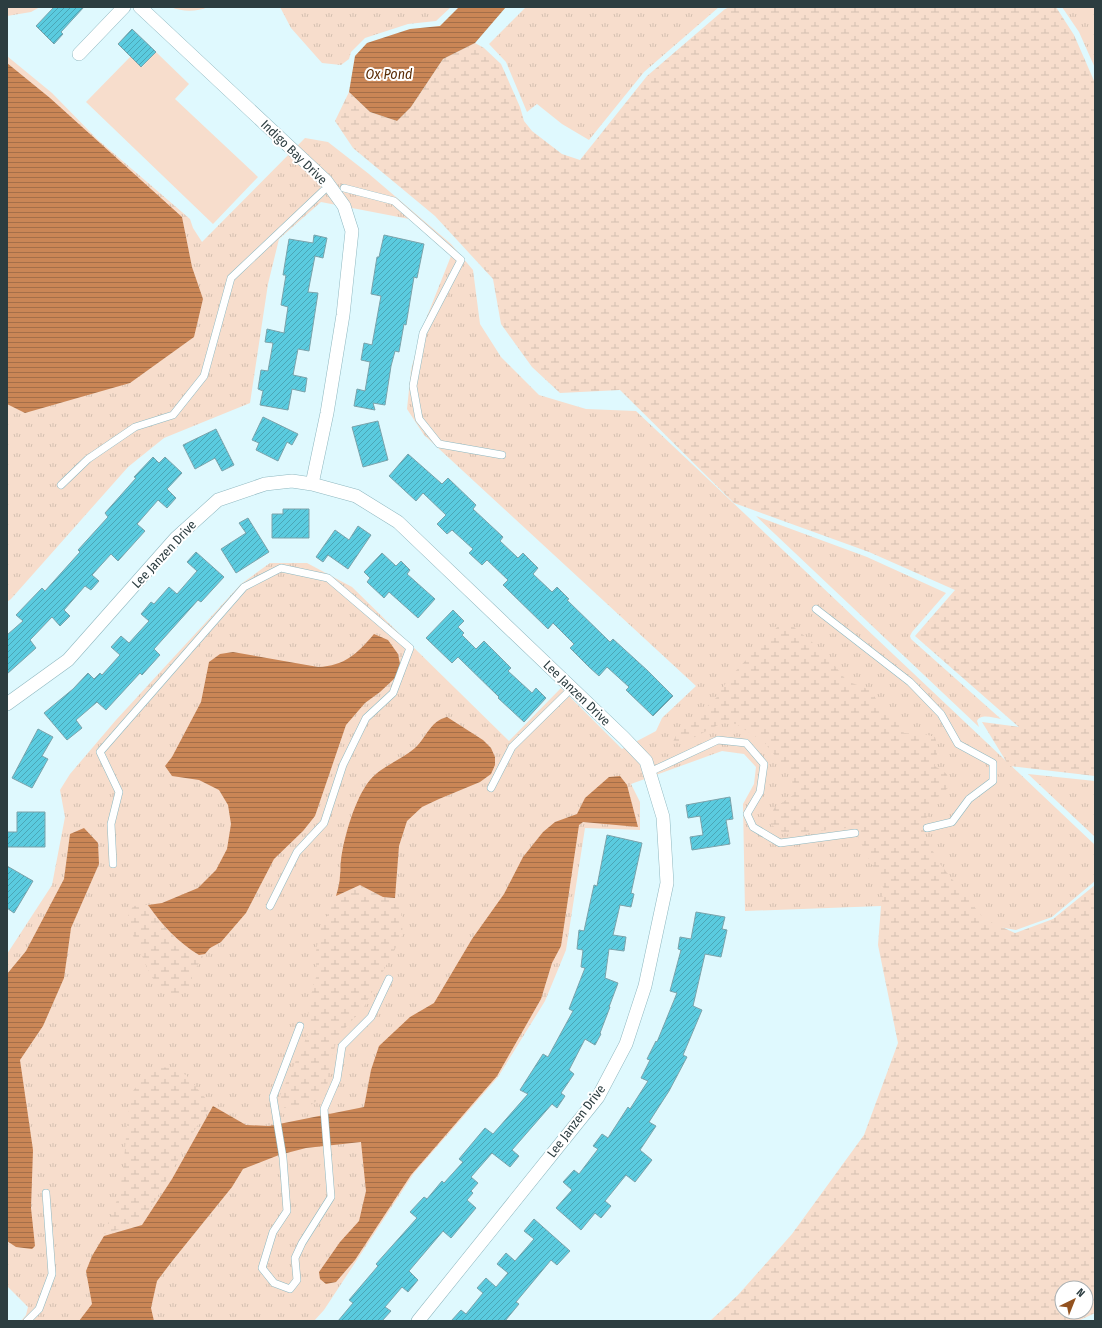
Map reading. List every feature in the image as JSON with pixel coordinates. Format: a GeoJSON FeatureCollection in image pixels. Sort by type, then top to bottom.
{"type":"FeatureCollection","features":[{"type":"Feature","properties":{"kind":"street"},"geometry":{"type":"LineString","coordinates":[[79,54],[124,7]]}},
{"type":"Feature","properties":{"kind":"street","name":"Indigo Bay Drive"},"geometry":{"type":"LineString","coordinates":[[140,7],[326,181],[344,206],[352,231],[343,315],[327,413],[312,484]]}},
{"type":"Feature","properties":{"kind":"street","name":"Lee Janzen Drive"},"geometry":{"type":"LineString","coordinates":[[7,704],[68,660],[176,538],[218,500],[265,484],[292,481],[312,484],[356,496],[398,522],[624,738],[646,761],[663,817],[667,883],[645,986],[626,1044],[598,1097],[418,1321]]}},
{"type":"Feature","properties":{"kind":"lane"},"geometry":{"type":"LineString","coordinates":[[344,188],[394,201],[461,260],[424,333],[413,386],[419,419],[439,444],[502,456]]}},
{"type":"Feature","properties":{"kind":"lane"},"geometry":{"type":"LineString","coordinates":[[61,485],[88,459],[136,427],[173,415],[204,376],[231,278],[323,191]]}},
{"type":"Feature","properties":{"kind":"lane"},"geometry":{"type":"LineString","coordinates":[[114,864],[111,824],[119,792],[100,752],[244,587],[281,568],[328,578],[410,648],[393,692],[366,718],[362,725],[343,766],[324,823],[297,852],[270,906]]}},
{"type":"Feature","properties":{"kind":"lane"},"geometry":{"type":"LineString","coordinates":[[816,609],[910,682],[941,714],[958,744],[993,763],[993,781],[969,800],[952,822],[927,828]]}},
{"type":"Feature","properties":{"kind":"lane"},"geometry":{"type":"LineString","coordinates":[[491,788],[512,747],[569,691]]}},
{"type":"Feature","properties":{"kind":"lane"},"geometry":{"type":"LineString","coordinates":[[654,770],[718,740],[746,743],[764,764],[760,792],[747,814],[753,827],[780,844],[856,833]]}},
{"type":"Feature","properties":{"kind":"lane"},"geometry":{"type":"LineString","coordinates":[[300,1026],[273,1097],[283,1158],[287,1211],[273,1232],[262,1268],[274,1283],[290,1289],[297,1280],[295,1258],[302,1243],[331,1197],[324,1109],[337,1079],[342,1046],[371,1016],[389,979]]}},
{"type":"Feature","properties":{"kind":"lane"},"geometry":{"type":"LineString","coordinates":[[27,1321],[38,1309],[52,1274],[46,1193]]}},
{"type":"Feature","properties":{"kind":"green space"},"geometry":{"type":"Polygon","coordinates":[[[7,7],[40,7],[31,12],[7,16],[7,7]]]}},
{"type":"Feature","properties":{"kind":"green space"},"geometry":{"type":"Polygon","coordinates":[[[171,7],[208,7],[190,11],[171,7]]]}},
{"type":"Feature","properties":{"kind":"green space"},"geometry":{"type":"Polygon","coordinates":[[[280,7],[451,7],[436,21],[408,24],[365,38],[351,52],[349,59],[341,65],[322,63],[291,28],[280,7]]]}},
{"type":"Feature","properties":{"kind":"green space"},"geometry":{"type":"Polygon","coordinates":[[[526,7],[719,7],[644,72],[589,140],[562,124],[537,104],[527,112],[506,62],[489,44],[526,7]]]}},
{"type":"Feature","properties":{"kind":"green space","name":"Ox Pond"},"geometry":{"type":"Polygon","coordinates":[[[730,7],[1056,7],[1074,35],[1095,83],[1095,776],[1009,766],[982,722],[1019,727],[915,636],[955,590],[869,552],[734,503],[620,390],[560,393],[532,367],[501,324],[493,279],[435,216],[353,148],[335,121],[349,92],[370,112],[397,121],[411,107],[443,59],[475,43],[484,48],[501,64],[520,107],[524,121],[532,131],[562,154],[580,160],[647,76],[725,9],[730,7]]]}},
{"type":"Feature","properties":{"kind":"green space"},"geometry":{"type":"Polygon","coordinates":[[[1062,7],[1095,7],[1095,68],[1079,32],[1062,7]]]}},
{"type":"Feature","properties":{"kind":"green space"},"geometry":{"type":"Polygon","coordinates":[[[156,52],[189,84],[175,99],[258,177],[213,224],[86,102],[131,56],[142,67],[156,52]]]}},
{"type":"Feature","properties":{"kind":"green space"},"geometry":{"type":"Polygon","coordinates":[[[7,56],[52,93],[97,139],[190,219],[193,228],[202,242],[305,138],[328,142],[369,174],[451,244],[473,270],[480,324],[501,357],[539,395],[586,409],[636,411],[1095,845],[1095,881],[1052,917],[1016,930],[881,906],[745,911],[743,804],[754,784],[756,767],[744,754],[722,751],[631,784],[640,802],[640,830],[585,828],[566,950],[545,1001],[498,1077],[414,1173],[324,1310],[314,1321],[21,1321],[26,1315],[28,1307],[7,1286],[7,954],[52,885],[65,817],[60,790],[70,774],[116,720],[241,584],[270,563],[307,563],[352,587],[509,741],[561,688],[622,749],[656,731],[662,718],[696,686],[424,435],[407,409],[411,370],[422,329],[451,256],[409,219],[321,202],[279,239],[268,284],[250,403],[164,438],[128,467],[7,602],[7,56]]]}},
{"type":"Feature","properties":{"kind":"green space"},"geometry":{"type":"Polygon","coordinates":[[[756,516],[867,557],[946,593],[912,632],[910,636],[911,639],[1001,719],[981,717],[977,721],[979,727],[756,516]]]}},
{"type":"Feature","properties":{"kind":"green space"},"geometry":{"type":"Polygon","coordinates":[[[781,623],[790,624],[824,652],[847,681],[870,690],[882,708],[895,718],[904,733],[923,734],[935,737],[938,748],[935,766],[947,774],[949,787],[937,798],[928,814],[925,822],[924,835],[940,864],[984,919],[1015,933],[1053,919],[1095,885],[1095,1313],[1094,1280],[1054,1280],[1054,1320],[1080,1320],[710,1321],[738,1295],[792,1234],[864,1135],[898,1043],[878,945],[884,889],[859,839],[856,827],[789,834],[780,831],[769,823],[774,808],[793,795],[792,777],[764,742],[736,724],[722,723],[687,741],[673,742],[678,731],[696,717],[717,697],[729,678],[781,623]]]}},
{"type":"Feature","properties":{"kind":"green space"},"geometry":{"type":"Polygon","coordinates":[[[1028,774],[1095,781],[1095,837],[1028,774]]]}},
{"type":"Feature","properties":{"kind":"green space"},"geometry":{"type":"Polygon","coordinates":[[[360,885],[383,897],[395,898],[403,918],[402,936],[364,1007],[338,1036],[329,1067],[327,1089],[318,1100],[309,1106],[282,1108],[278,1100],[310,1030],[308,1005],[317,974],[316,951],[321,927],[336,898],[360,885]]]}},
{"type":"Feature","properties":{"kind":"green space"},"geometry":{"type":"Polygon","coordinates":[[[147,905],[178,941],[192,952],[198,955],[204,955],[192,974],[192,984],[187,990],[175,996],[163,992],[151,976],[126,920],[133,906],[147,905]]]}},
{"type":"Feature","properties":{"kind":"green space"},"geometry":{"type":"Polygon","coordinates":[[[159,1067],[172,1068],[186,1075],[212,1106],[197,1126],[155,1201],[140,1223],[104,1234],[120,1192],[128,1115],[133,1091],[144,1077],[159,1067]]]}},
{"type":"Feature","properties":{"kind":"water","name":"Ox Pond"},"geometry":{"type":"Polygon","coordinates":[[[459,7],[506,7],[475,43],[443,59],[411,107],[397,121],[370,112],[349,92],[355,56],[367,43],[410,29],[440,26],[459,7]]]}},
{"type":"Feature","properties":{"kind":"water"},"geometry":{"type":"Polygon","coordinates":[[[7,63],[50,98],[182,217],[192,267],[203,299],[194,337],[130,383],[25,413],[7,404],[7,63]]]}},
{"type":"Feature","properties":{"kind":"water"},"geometry":{"type":"Polygon","coordinates":[[[374,634],[388,640],[398,654],[400,664],[395,678],[365,703],[346,725],[315,816],[303,831],[274,859],[246,913],[221,942],[210,948],[205,954],[199,955],[184,945],[171,933],[148,905],[162,903],[198,888],[216,870],[227,849],[231,824],[228,805],[219,790],[199,780],[172,776],[165,766],[172,757],[201,702],[209,662],[220,654],[233,652],[318,667],[328,666],[343,661],[356,653],[374,634]]]}},
{"type":"Feature","properties":{"kind":"water"},"geometry":{"type":"Polygon","coordinates":[[[447,717],[483,740],[491,748],[495,757],[495,765],[491,774],[480,782],[422,807],[407,821],[399,846],[395,898],[383,897],[360,885],[336,896],[340,880],[342,851],[355,807],[365,788],[375,775],[415,748],[437,722],[447,717]]]}},
{"type":"Feature","properties":{"kind":"water"},"geometry":{"type":"Polygon","coordinates":[[[620,776],[627,785],[638,827],[583,822],[579,825],[561,946],[552,963],[541,999],[497,1076],[411,1175],[355,1260],[336,1282],[326,1284],[320,1279],[319,1272],[340,1242],[359,1221],[366,1191],[361,1142],[306,1148],[279,1155],[243,1169],[232,1187],[157,1281],[151,1308],[154,1321],[79,1321],[92,1304],[86,1271],[92,1256],[104,1236],[142,1225],[172,1179],[213,1106],[246,1125],[269,1126],[364,1107],[371,1070],[379,1046],[410,1017],[434,1003],[472,939],[504,894],[523,857],[543,832],[555,822],[577,814],[585,798],[609,777],[620,776]]]}},
{"type":"Feature","properties":{"kind":"water"},"geometry":{"type":"Polygon","coordinates":[[[84,828],[98,843],[99,864],[71,928],[64,978],[43,1026],[20,1060],[33,1150],[31,1208],[35,1246],[32,1249],[16,1247],[7,1241],[7,974],[26,951],[64,879],[70,834],[84,828]]]}},
{"type":"Feature","properties":{"kind":"building"},"geometry":{"type":"Polygon","coordinates":[[[54,7],[84,7],[61,32],[63,34],[54,44],[36,26],[54,7]]]}},
{"type":"Feature","properties":{"kind":"building"},"geometry":{"type":"Polygon","coordinates":[[[132,29],[156,52],[141,67],[118,44],[132,29]]]}},
{"type":"Feature","properties":{"kind":"building"},"geometry":{"type":"Polygon","coordinates":[[[314,235],[327,238],[323,258],[315,256],[308,292],[318,293],[309,351],[298,349],[293,375],[307,378],[305,392],[292,389],[288,410],[260,405],[263,391],[258,389],[261,370],[268,371],[273,343],[265,342],[267,329],[284,333],[288,307],[281,305],[286,275],[283,275],[289,239],[313,243],[314,235]]]}},
{"type":"Feature","properties":{"kind":"building"},"geometry":{"type":"Polygon","coordinates":[[[384,235],[424,244],[417,278],[414,277],[406,325],[404,324],[399,352],[395,351],[391,366],[385,405],[373,403],[375,410],[354,406],[357,389],[365,391],[370,362],[361,360],[364,343],[372,345],[381,296],[371,294],[377,257],[379,257],[384,235]]]}},
{"type":"Feature","properties":{"kind":"building"},"geometry":{"type":"Polygon","coordinates":[[[263,417],[298,434],[292,445],[287,442],[278,461],[256,450],[259,443],[252,440],[263,417]]]}},
{"type":"Feature","properties":{"kind":"building"},"geometry":{"type":"Polygon","coordinates":[[[378,421],[388,460],[363,467],[352,427],[378,421]]]}},
{"type":"Feature","properties":{"kind":"building"},"geometry":{"type":"Polygon","coordinates":[[[216,429],[234,465],[222,471],[215,458],[195,469],[183,445],[216,429]]]}},
{"type":"Feature","properties":{"kind":"building"},"geometry":{"type":"Polygon","coordinates":[[[408,454],[442,484],[448,478],[476,505],[473,509],[503,537],[500,541],[518,558],[523,553],[538,568],[533,574],[552,592],[557,587],[569,599],[567,600],[610,642],[613,639],[673,696],[653,716],[626,690],[629,687],[607,667],[599,676],[589,667],[570,648],[574,644],[553,623],[548,629],[503,585],[508,580],[487,560],[482,565],[469,553],[473,549],[452,530],[447,534],[437,524],[446,515],[423,493],[416,501],[389,476],[408,454]]]}},
{"type":"Feature","properties":{"kind":"building"},"geometry":{"type":"Polygon","coordinates":[[[153,457],[159,463],[165,457],[182,473],[167,489],[176,498],[167,508],[158,500],[137,524],[145,531],[118,561],[111,554],[92,575],[99,581],[91,590],[85,586],[64,610],[70,616],[60,626],[52,617],[30,640],[36,648],[7,674],[7,635],[23,621],[16,615],[42,588],[45,591],[80,552],[78,550],[108,517],[105,513],[136,478],[134,477],[153,457]]]}},
{"type":"Feature","properties":{"kind":"building"},"geometry":{"type":"Polygon","coordinates":[[[283,509],[309,509],[309,538],[272,538],[272,514],[283,514],[283,509]]]}},
{"type":"Feature","properties":{"kind":"building"},"geometry":{"type":"Polygon","coordinates":[[[248,518],[269,552],[236,573],[221,549],[246,533],[239,523],[248,518]]]}},
{"type":"Feature","properties":{"kind":"building"},"geometry":{"type":"Polygon","coordinates":[[[358,526],[371,535],[348,569],[328,555],[323,562],[316,557],[335,530],[349,540],[358,526]]]}},
{"type":"Feature","properties":{"kind":"building"},"geometry":{"type":"Polygon","coordinates":[[[196,552],[224,577],[201,602],[198,600],[154,649],[160,655],[142,675],[140,673],[106,710],[97,702],[76,720],[82,728],[67,740],[44,713],[73,689],[88,673],[94,679],[100,673],[102,675],[120,655],[111,647],[121,636],[129,643],[149,621],[141,614],[151,602],[154,604],[169,587],[177,594],[197,571],[187,562],[196,552]]]}},
{"type":"Feature","properties":{"kind":"building"},"geometry":{"type":"Polygon","coordinates":[[[382,553],[396,566],[401,561],[410,570],[407,574],[435,599],[418,618],[389,592],[384,598],[367,582],[370,578],[364,572],[382,553]]]}},
{"type":"Feature","properties":{"kind":"building"},"geometry":{"type":"Polygon","coordinates":[[[453,610],[464,621],[458,627],[464,633],[462,635],[476,649],[484,641],[511,668],[508,671],[532,693],[536,688],[546,698],[524,722],[458,657],[452,663],[426,638],[453,610]]]}},
{"type":"Feature","properties":{"kind":"building"},"geometry":{"type":"Polygon","coordinates":[[[38,729],[53,737],[42,756],[48,759],[32,788],[12,778],[38,729]]]}},
{"type":"Feature","properties":{"kind":"building"},"geometry":{"type":"Polygon","coordinates":[[[730,797],[733,819],[726,820],[730,844],[692,850],[690,837],[703,835],[700,816],[688,818],[686,805],[730,797]]]}},
{"type":"Feature","properties":{"kind":"building"},"geometry":{"type":"Polygon","coordinates":[[[17,812],[45,812],[45,847],[7,847],[7,832],[17,832],[17,812]]]}},
{"type":"Feature","properties":{"kind":"building"},"geometry":{"type":"Polygon","coordinates":[[[607,835],[642,843],[631,893],[634,894],[631,907],[620,905],[613,935],[626,937],[624,951],[609,949],[605,978],[618,983],[600,1033],[601,1034],[595,1045],[585,1039],[569,1070],[574,1074],[561,1093],[565,1096],[557,1108],[552,1104],[512,1150],[519,1156],[510,1167],[492,1153],[471,1177],[478,1183],[471,1191],[473,1193],[467,1200],[476,1208],[451,1238],[443,1231],[409,1271],[418,1280],[408,1292],[402,1287],[385,1307],[391,1311],[382,1321],[338,1321],[353,1303],[349,1300],[378,1266],[376,1264],[417,1218],[410,1212],[424,1197],[427,1199],[442,1181],[444,1183],[463,1162],[459,1159],[485,1128],[493,1134],[528,1094],[520,1090],[543,1054],[548,1057],[573,1011],[569,1009],[585,968],[581,967],[583,950],[577,949],[579,930],[584,931],[594,885],[597,886],[607,835]]]}},
{"type":"Feature","properties":{"kind":"building"},"geometry":{"type":"Polygon","coordinates":[[[7,866],[33,881],[14,913],[7,908],[7,866]]]}},
{"type":"Feature","properties":{"kind":"building"},"geometry":{"type":"Polygon","coordinates":[[[696,912],[725,917],[722,929],[727,930],[721,957],[705,954],[693,1006],[702,1010],[683,1055],[687,1057],[669,1091],[649,1122],[656,1126],[640,1150],[652,1160],[635,1182],[626,1175],[605,1201],[611,1206],[601,1218],[595,1213],[581,1230],[556,1208],[572,1190],[563,1182],[574,1170],[579,1174],[598,1149],[593,1146],[602,1134],[608,1138],[628,1107],[630,1109],[648,1081],[641,1078],[650,1060],[647,1059],[656,1041],[657,1042],[677,993],[670,991],[681,950],[678,949],[680,937],[691,939],[696,912]]]}},
{"type":"Feature","properties":{"kind":"building"},"geometry":{"type":"Polygon","coordinates":[[[534,1219],[570,1251],[557,1265],[551,1260],[516,1302],[519,1304],[505,1321],[451,1321],[461,1310],[466,1314],[483,1293],[477,1288],[486,1278],[496,1287],[508,1273],[497,1264],[506,1253],[515,1261],[534,1239],[524,1231],[534,1219]]]}}]}
